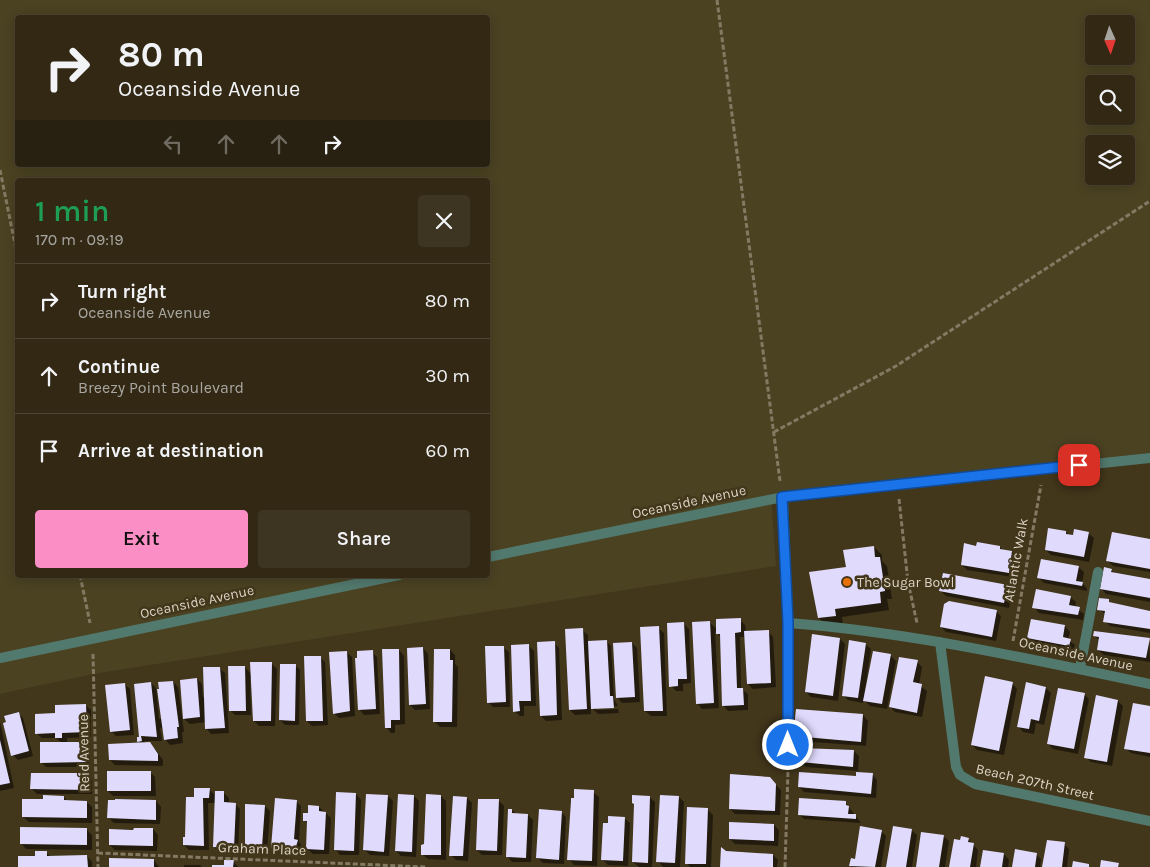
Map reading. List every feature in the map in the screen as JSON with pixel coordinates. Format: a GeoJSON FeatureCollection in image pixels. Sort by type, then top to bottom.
{"type":"FeatureCollection","features":[{"type":"Feature","properties":{"kind":"street","name":"Oceanside Avenue"},"geometry":{"type":"LineString","coordinates":[[490,557],[782,497],[1150,458]]}},
{"type":"Feature","properties":{"kind":"street"},"geometry":{"type":"LineString","coordinates":[[782,497],[788,622],[788,756]]}},
{"type":"Feature","properties":{"kind":"street"},"geometry":{"type":"LineString","coordinates":[[1080,668],[1098,572]]}},
{"type":"Feature","properties":{"kind":"street","name":"Oceanside Avenue"},"geometry":{"type":"LineString","coordinates":[[0,658],[384,578]]}},
{"type":"Feature","properties":{"kind":"street","name":"Oceanside Avenue"},"geometry":{"type":"LineString","coordinates":[[788,622],[849,627],[940,642],[1010,654],[1150,684]]}},
{"type":"Feature","properties":{"kind":"street","name":"Beach 207th Street"},"geometry":{"type":"LineString","coordinates":[[940,642],[956,767],[960,775],[976,784],[1150,821]]}},
{"type":"Feature","properties":{"kind":"path"},"geometry":{"type":"LineString","coordinates":[[717,0],[782,497]]}},
{"type":"Feature","properties":{"kind":"path"},"geometry":{"type":"LineString","coordinates":[[0,170],[15,244]]}},
{"type":"Feature","properties":{"kind":"path"},"geometry":{"type":"LineString","coordinates":[[774,432],[896,366],[1150,200]]}},
{"type":"Feature","properties":{"kind":"path","name":"Atlantic Walk"},"geometry":{"type":"LineString","coordinates":[[1010,654],[1044,469]]}},
{"type":"Feature","properties":{"kind":"path"},"geometry":{"type":"LineString","coordinates":[[897,484],[908,582],[921,639]]}},
{"type":"Feature","properties":{"kind":"path","name":"Reid Avenue"},"geometry":{"type":"LineString","coordinates":[[81,578],[92,638],[98,867]]}},
{"type":"Feature","properties":{"kind":"path"},"geometry":{"type":"LineString","coordinates":[[785,867],[788,756]]}},
{"type":"Feature","properties":{"kind":"path","name":"Graham Place"},"geometry":{"type":"LineString","coordinates":[[98,853],[425,867]]}},
{"type":"Feature","properties":{"kind":"sand"},"geometry":{"type":"Polygon","coordinates":[[[0,0],[1150,0],[1150,453],[771,494],[776,566],[93,674],[0,694],[0,0]]]}},
{"type":"Feature","properties":{"kind":"building"},"geometry":{"type":"Polygon","coordinates":[[[1048,528],[1066,531],[1066,534],[1073,535],[1074,529],[1089,532],[1084,557],[1045,550],[1048,528]]]}},
{"type":"Feature","properties":{"kind":"building"},"geometry":{"type":"Polygon","coordinates":[[[1112,532],[1150,539],[1150,569],[1106,561],[1112,532]]]}},
{"type":"Feature","properties":{"kind":"building"},"geometry":{"type":"Polygon","coordinates":[[[977,542],[1000,546],[1000,549],[1012,551],[1009,573],[961,565],[964,543],[976,546],[977,542]]]}},
{"type":"Feature","properties":{"kind":"building","name":"The Sugar Bowl"},"geometry":{"type":"Polygon","coordinates":[[[874,546],[875,557],[880,557],[885,591],[880,592],[881,603],[835,609],[836,616],[818,618],[809,572],[846,567],[843,550],[874,546]]]}},
{"type":"Feature","properties":{"kind":"building"},"geometry":{"type":"Polygon","coordinates":[[[1041,559],[1079,566],[1076,581],[1083,582],[1082,586],[1037,578],[1041,559]]]}},
{"type":"Feature","properties":{"kind":"building"},"geometry":{"type":"Polygon","coordinates":[[[1104,567],[1112,569],[1111,572],[1150,579],[1150,598],[1100,589],[1104,567]]]}},
{"type":"Feature","properties":{"kind":"building"},"geometry":{"type":"Polygon","coordinates":[[[943,573],[1008,585],[1004,603],[939,591],[943,573]]]}},
{"type":"Feature","properties":{"kind":"building"},"geometry":{"type":"Polygon","coordinates":[[[1036,589],[1071,596],[1069,605],[1080,607],[1078,615],[1032,608],[1036,589]]]}},
{"type":"Feature","properties":{"kind":"building"},"geometry":{"type":"Polygon","coordinates":[[[1099,598],[1109,599],[1109,602],[1150,611],[1150,629],[1103,622],[1105,611],[1097,610],[1099,598]]]}},
{"type":"Feature","properties":{"kind":"building"},"geometry":{"type":"Polygon","coordinates":[[[949,601],[997,610],[992,637],[940,627],[944,604],[949,601]]]}},
{"type":"Feature","properties":{"kind":"building"},"geometry":{"type":"Polygon","coordinates":[[[741,618],[741,632],[735,633],[737,688],[743,688],[744,705],[722,706],[720,634],[716,634],[716,619],[741,618]]]}},
{"type":"Feature","properties":{"kind":"building"},"geometry":{"type":"Polygon","coordinates":[[[1031,619],[1065,625],[1063,637],[1071,639],[1069,646],[1027,638],[1031,619]]]}},
{"type":"Feature","properties":{"kind":"building"},"geometry":{"type":"Polygon","coordinates":[[[710,621],[714,703],[696,704],[692,622],[710,621]]]}},
{"type":"Feature","properties":{"kind":"building"},"geometry":{"type":"Polygon","coordinates":[[[684,622],[687,679],[678,679],[678,686],[669,687],[667,623],[684,622]]]}},
{"type":"Feature","properties":{"kind":"building"},"geometry":{"type":"Polygon","coordinates":[[[659,626],[663,711],[644,711],[640,627],[659,626]]]}},
{"type":"Feature","properties":{"kind":"building"},"geometry":{"type":"Polygon","coordinates":[[[583,628],[587,709],[569,710],[565,629],[583,628]]]}},
{"type":"Feature","properties":{"kind":"building"},"geometry":{"type":"Polygon","coordinates":[[[769,630],[771,683],[747,684],[744,631],[769,630]]]}},
{"type":"Feature","properties":{"kind":"building"},"geometry":{"type":"Polygon","coordinates":[[[1094,631],[1150,638],[1146,658],[1097,650],[1099,637],[1093,636],[1094,631]]]}},
{"type":"Feature","properties":{"kind":"building"},"geometry":{"type":"Polygon","coordinates":[[[812,634],[840,638],[833,696],[805,692],[812,634]]]}},
{"type":"Feature","properties":{"kind":"building"},"geometry":{"type":"Polygon","coordinates":[[[607,640],[610,696],[613,696],[614,708],[591,709],[588,641],[607,640]]]}},
{"type":"Feature","properties":{"kind":"building"},"geometry":{"type":"Polygon","coordinates":[[[849,640],[866,643],[858,698],[842,696],[849,640]]]}},
{"type":"Feature","properties":{"kind":"building"},"geometry":{"type":"Polygon","coordinates":[[[555,641],[557,715],[540,716],[537,642],[555,641]]]}},
{"type":"Feature","properties":{"kind":"building"},"geometry":{"type":"Polygon","coordinates":[[[632,642],[635,697],[616,698],[613,643],[632,642]]]}},
{"type":"Feature","properties":{"kind":"building"},"geometry":{"type":"Polygon","coordinates":[[[529,644],[531,701],[519,701],[520,711],[513,712],[511,645],[529,644]]]}},
{"type":"Feature","properties":{"kind":"building"},"geometry":{"type":"Polygon","coordinates":[[[485,646],[504,646],[506,702],[487,703],[485,646]]]}},
{"type":"Feature","properties":{"kind":"building"},"geometry":{"type":"Polygon","coordinates":[[[423,647],[426,704],[409,705],[407,648],[423,647]]]}},
{"type":"Feature","properties":{"kind":"building"},"geometry":{"type":"Polygon","coordinates":[[[382,649],[399,649],[400,720],[391,720],[391,728],[385,728],[382,649]]]}},
{"type":"Feature","properties":{"kind":"building"},"geometry":{"type":"Polygon","coordinates":[[[434,649],[450,649],[450,660],[453,660],[452,722],[433,722],[434,649]]]}},
{"type":"Feature","properties":{"kind":"building"},"geometry":{"type":"Polygon","coordinates":[[[373,650],[376,709],[358,710],[355,658],[357,658],[357,651],[373,650]]]}},
{"type":"Feature","properties":{"kind":"building"},"geometry":{"type":"Polygon","coordinates":[[[347,651],[350,711],[333,714],[329,652],[347,651]]]}},
{"type":"Feature","properties":{"kind":"building"},"geometry":{"type":"Polygon","coordinates":[[[873,651],[891,654],[882,704],[863,701],[873,651]]]}},
{"type":"Feature","properties":{"kind":"building"},"geometry":{"type":"Polygon","coordinates":[[[304,656],[321,656],[323,721],[306,721],[304,656]]]}},
{"type":"Feature","properties":{"kind":"building"},"geometry":{"type":"Polygon","coordinates":[[[899,657],[918,660],[913,682],[922,684],[917,713],[889,707],[899,657]]]}},
{"type":"Feature","properties":{"kind":"building"},"geometry":{"type":"Polygon","coordinates":[[[250,662],[272,662],[271,721],[253,721],[250,662]]]}},
{"type":"Feature","properties":{"kind":"building"},"geometry":{"type":"Polygon","coordinates":[[[280,664],[296,664],[295,721],[279,720],[280,664]]]}},
{"type":"Feature","properties":{"kind":"building"},"geometry":{"type":"Polygon","coordinates":[[[228,666],[245,666],[246,711],[229,711],[228,666]]]}},
{"type":"Feature","properties":{"kind":"building"},"geometry":{"type":"Polygon","coordinates":[[[203,667],[220,667],[225,728],[205,729],[203,667]]]}},
{"type":"Feature","properties":{"kind":"building"},"geometry":{"type":"Polygon","coordinates":[[[985,676],[1013,682],[999,751],[971,745],[985,676]]]}},
{"type":"Feature","properties":{"kind":"building"},"geometry":{"type":"Polygon","coordinates":[[[197,678],[200,717],[183,719],[180,680],[197,678]]]}},
{"type":"Feature","properties":{"kind":"building"},"geometry":{"type":"Polygon","coordinates":[[[173,681],[179,727],[177,727],[178,738],[164,740],[157,689],[159,689],[158,682],[173,681]]]}},
{"type":"Feature","properties":{"kind":"building"},"geometry":{"type":"Polygon","coordinates":[[[151,682],[157,737],[141,736],[142,741],[137,742],[137,737],[139,737],[134,684],[151,682]]]}},
{"type":"Feature","properties":{"kind":"building"},"geometry":{"type":"Polygon","coordinates":[[[1026,682],[1046,687],[1039,721],[1031,719],[1029,729],[1017,727],[1026,682]]]}},
{"type":"Feature","properties":{"kind":"building"},"geometry":{"type":"Polygon","coordinates":[[[125,683],[130,730],[110,732],[105,685],[125,683]]]}},
{"type":"Feature","properties":{"kind":"building"},"geometry":{"type":"Polygon","coordinates":[[[1058,688],[1085,693],[1074,749],[1047,744],[1058,688]]]}},
{"type":"Feature","properties":{"kind":"building"},"geometry":{"type":"Polygon","coordinates":[[[1096,695],[1118,700],[1107,762],[1084,758],[1096,695]]]}},
{"type":"Feature","properties":{"kind":"building"},"geometry":{"type":"Polygon","coordinates":[[[1133,703],[1150,706],[1150,753],[1124,749],[1133,703]]]}},
{"type":"Feature","properties":{"kind":"building"},"geometry":{"type":"Polygon","coordinates":[[[86,704],[87,732],[62,733],[62,738],[55,738],[55,733],[35,734],[35,714],[55,713],[55,705],[86,704]]]}},
{"type":"Feature","properties":{"kind":"building"},"geometry":{"type":"Polygon","coordinates":[[[796,709],[863,714],[861,742],[793,736],[796,709]]]}},
{"type":"Feature","properties":{"kind":"building"},"geometry":{"type":"Polygon","coordinates":[[[19,712],[29,751],[11,756],[3,723],[6,722],[4,716],[19,712]]]}},
{"type":"Feature","properties":{"kind":"building"},"geometry":{"type":"Polygon","coordinates":[[[0,740],[10,783],[0,785],[0,740]]]}},
{"type":"Feature","properties":{"kind":"building"},"geometry":{"type":"Polygon","coordinates":[[[40,742],[85,742],[86,762],[40,763],[40,742]]]}},
{"type":"Feature","properties":{"kind":"building"},"geometry":{"type":"Polygon","coordinates":[[[150,742],[158,754],[158,761],[109,760],[108,744],[150,742]]]}},
{"type":"Feature","properties":{"kind":"building"},"geometry":{"type":"Polygon","coordinates":[[[801,748],[854,750],[853,767],[800,762],[801,748]]]}},
{"type":"Feature","properties":{"kind":"building"},"geometry":{"type":"Polygon","coordinates":[[[107,771],[151,771],[151,791],[107,791],[107,771]]]}},
{"type":"Feature","properties":{"kind":"building"},"geometry":{"type":"Polygon","coordinates":[[[799,772],[856,776],[856,772],[873,773],[871,794],[798,787],[799,772]]]}},
{"type":"Feature","properties":{"kind":"building"},"geometry":{"type":"Polygon","coordinates":[[[31,773],[87,773],[87,790],[30,789],[31,773]]]}},
{"type":"Feature","properties":{"kind":"building"},"geometry":{"type":"Polygon","coordinates":[[[730,774],[770,777],[776,784],[775,811],[729,809],[730,774]]]}},
{"type":"Feature","properties":{"kind":"building"},"geometry":{"type":"Polygon","coordinates":[[[194,788],[210,788],[209,798],[203,798],[204,846],[183,845],[186,797],[194,797],[194,788]]]}},
{"type":"Feature","properties":{"kind":"building"},"geometry":{"type":"Polygon","coordinates":[[[574,789],[594,790],[592,861],[567,860],[571,798],[574,798],[574,789]]]}},
{"type":"Feature","properties":{"kind":"building"},"geometry":{"type":"Polygon","coordinates":[[[215,791],[224,791],[224,802],[236,803],[234,848],[213,847],[215,791]]]}},
{"type":"Feature","properties":{"kind":"building"},"geometry":{"type":"Polygon","coordinates":[[[336,792],[356,793],[354,851],[334,850],[336,792]]]}},
{"type":"Feature","properties":{"kind":"building"},"geometry":{"type":"Polygon","coordinates":[[[366,794],[388,795],[384,852],[363,850],[366,794]]]}},
{"type":"Feature","properties":{"kind":"building"},"geometry":{"type":"Polygon","coordinates":[[[398,794],[414,795],[412,852],[395,851],[398,794]]]}},
{"type":"Feature","properties":{"kind":"building"},"geometry":{"type":"Polygon","coordinates":[[[426,794],[441,795],[441,855],[421,855],[421,845],[424,844],[426,794]]]}},
{"type":"Feature","properties":{"kind":"building"},"geometry":{"type":"Polygon","coordinates":[[[43,795],[64,796],[64,800],[87,801],[87,818],[22,817],[22,799],[43,799],[43,795]]]}},
{"type":"Feature","properties":{"kind":"building"},"geometry":{"type":"Polygon","coordinates":[[[632,795],[650,796],[648,863],[632,862],[634,804],[632,803],[632,795]]]}},
{"type":"Feature","properties":{"kind":"building"},"geometry":{"type":"Polygon","coordinates":[[[660,795],[679,796],[675,863],[656,862],[660,795]]]}},
{"type":"Feature","properties":{"kind":"building"},"geometry":{"type":"Polygon","coordinates":[[[453,796],[467,797],[463,856],[449,856],[453,796]]]}},
{"type":"Feature","properties":{"kind":"building"},"geometry":{"type":"Polygon","coordinates":[[[275,798],[297,800],[294,839],[298,840],[295,850],[271,848],[275,798]]]}},
{"type":"Feature","properties":{"kind":"building"},"geometry":{"type":"Polygon","coordinates":[[[799,798],[846,801],[846,805],[849,806],[848,814],[856,814],[856,819],[798,815],[799,798]]]}},
{"type":"Feature","properties":{"kind":"building"},"geometry":{"type":"Polygon","coordinates":[[[478,799],[499,799],[497,851],[476,850],[478,799]]]}},
{"type":"Feature","properties":{"kind":"building"},"geometry":{"type":"Polygon","coordinates":[[[108,800],[156,800],[156,820],[107,818],[108,800]]]}},
{"type":"Feature","properties":{"kind":"building"},"geometry":{"type":"Polygon","coordinates":[[[245,804],[265,805],[262,847],[245,846],[245,804]]]}},
{"type":"Feature","properties":{"kind":"building"},"geometry":{"type":"Polygon","coordinates":[[[308,805],[319,806],[319,811],[326,812],[324,850],[306,849],[307,821],[303,821],[303,813],[308,813],[308,805]]]}},
{"type":"Feature","properties":{"kind":"building"},"geometry":{"type":"Polygon","coordinates":[[[687,807],[708,808],[706,864],[685,864],[687,807]]]}},
{"type":"Feature","properties":{"kind":"building"},"geometry":{"type":"Polygon","coordinates":[[[508,809],[512,809],[512,813],[528,814],[526,858],[506,857],[508,809]]]}},
{"type":"Feature","properties":{"kind":"building"},"geometry":{"type":"Polygon","coordinates":[[[539,809],[562,811],[559,860],[536,858],[539,809]]]}},
{"type":"Feature","properties":{"kind":"building"},"geometry":{"type":"Polygon","coordinates":[[[608,816],[625,817],[623,861],[601,860],[603,823],[608,823],[608,816]]]}},
{"type":"Feature","properties":{"kind":"building"},"geometry":{"type":"Polygon","coordinates":[[[729,822],[774,824],[774,841],[729,839],[729,822]]]}},
{"type":"Feature","properties":{"kind":"building"},"geometry":{"type":"Polygon","coordinates":[[[860,826],[882,830],[875,867],[849,866],[851,858],[855,859],[860,826]]]}},
{"type":"Feature","properties":{"kind":"building"},"geometry":{"type":"Polygon","coordinates":[[[893,826],[912,829],[906,867],[886,867],[893,826]]]}},
{"type":"Feature","properties":{"kind":"building"},"geometry":{"type":"Polygon","coordinates":[[[20,827],[87,828],[87,845],[20,844],[20,827]]]}},
{"type":"Feature","properties":{"kind":"building"},"geometry":{"type":"Polygon","coordinates":[[[134,828],[153,828],[153,846],[109,845],[109,829],[133,830],[134,828]]]}},
{"type":"Feature","properties":{"kind":"building"},"geometry":{"type":"Polygon","coordinates":[[[921,832],[944,835],[939,867],[916,867],[921,832]]]}},
{"type":"Feature","properties":{"kind":"building"},"geometry":{"type":"Polygon","coordinates":[[[961,836],[969,838],[968,842],[974,843],[970,867],[949,867],[954,839],[960,840],[961,836]]]}},
{"type":"Feature","properties":{"kind":"building"},"geometry":{"type":"Polygon","coordinates":[[[1047,840],[1065,842],[1062,867],[1042,867],[1047,840]]]}},
{"type":"Feature","properties":{"kind":"building"},"geometry":{"type":"Polygon","coordinates":[[[721,847],[726,851],[773,854],[773,867],[720,867],[721,847]]]}},
{"type":"Feature","properties":{"kind":"building"},"geometry":{"type":"Polygon","coordinates":[[[1015,849],[1037,853],[1035,867],[1012,867],[1015,849]]]}},
{"type":"Feature","properties":{"kind":"building"},"geometry":{"type":"Polygon","coordinates":[[[983,850],[1004,853],[1002,867],[980,867],[983,850]]]}},
{"type":"Feature","properties":{"kind":"building"},"geometry":{"type":"Polygon","coordinates":[[[35,851],[47,851],[47,856],[87,855],[88,867],[18,867],[18,856],[35,856],[35,851]]]}},
{"type":"Feature","properties":{"kind":"building"},"geometry":{"type":"Polygon","coordinates":[[[109,858],[154,859],[154,867],[109,867],[109,858]]]}},
{"type":"Feature","properties":{"kind":"building"},"geometry":{"type":"Polygon","coordinates":[[[224,860],[234,860],[233,867],[212,867],[212,865],[224,865],[224,860]]]}},
{"type":"Feature","properties":{"kind":"building"},"geometry":{"type":"Polygon","coordinates":[[[1101,860],[1119,863],[1118,867],[1100,867],[1101,860]]]}},
{"type":"Feature","properties":{"kind":"building"},"geometry":{"type":"Polygon","coordinates":[[[1073,861],[1089,864],[1089,867],[1072,867],[1073,861]]]}},
{"type":"Feature","properties":{"kind":"place","name":"The Sugar Bowl"},"geometry":{"type":"Point","coordinates":[847,582]}},
{"type":"Feature","properties":{"kind":"route"},"geometry":{"type":"LineString","coordinates":[[788,745],[788,622],[782,497],[1079,465]]}}]}
